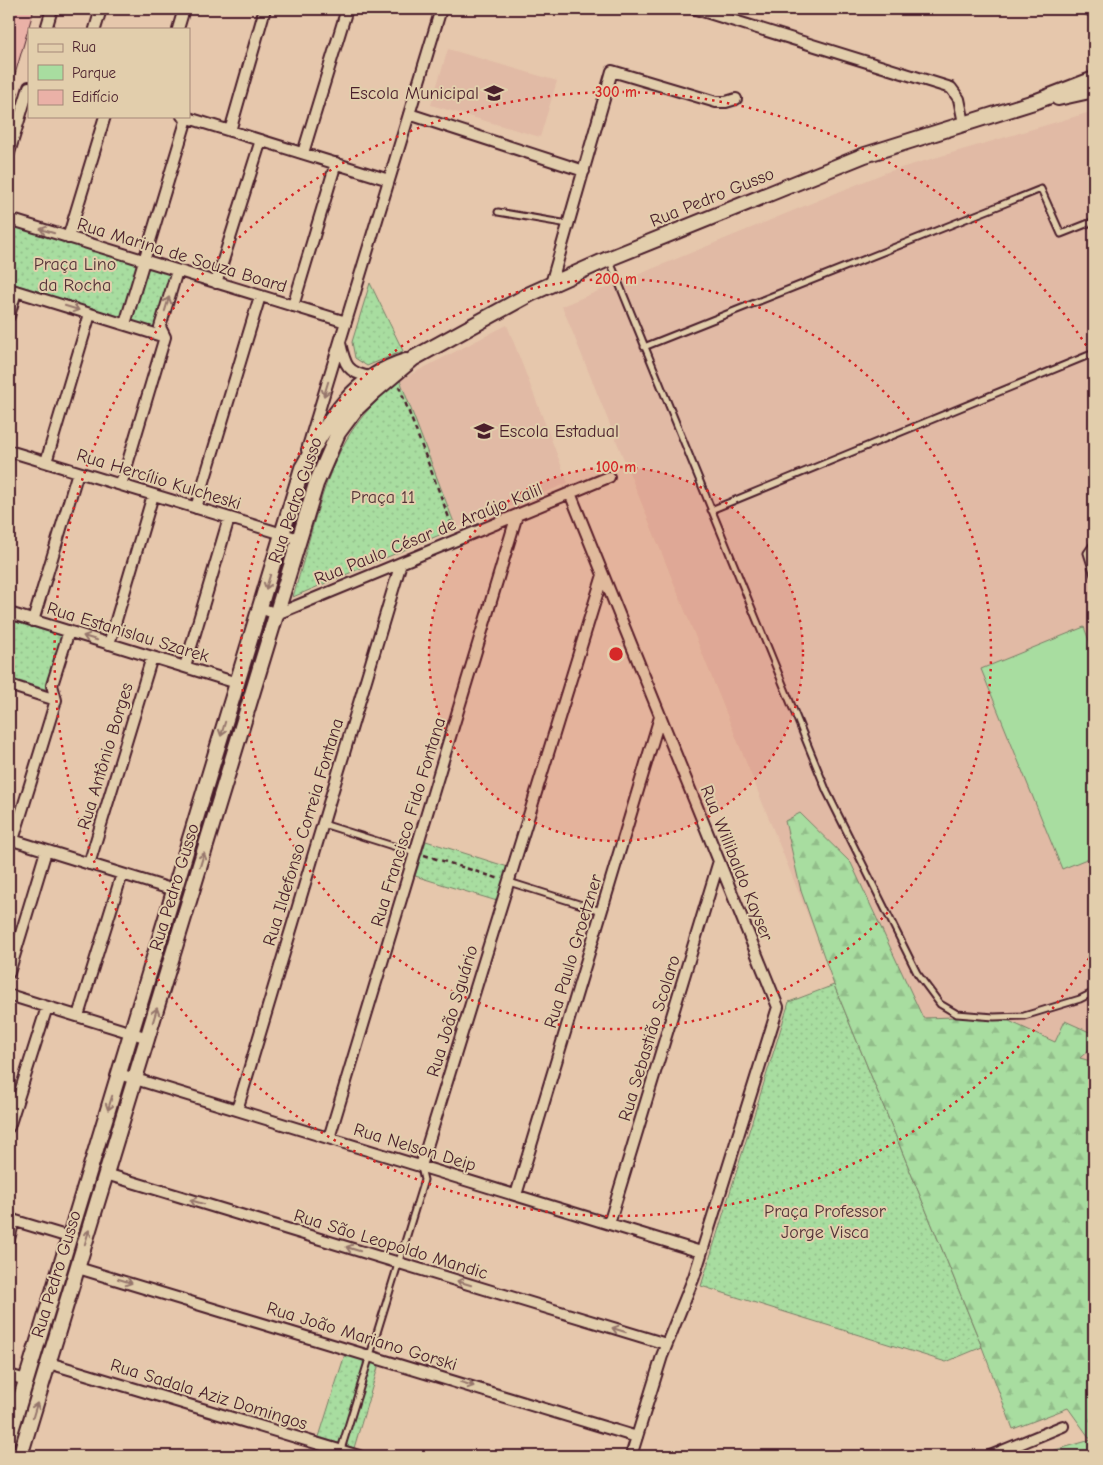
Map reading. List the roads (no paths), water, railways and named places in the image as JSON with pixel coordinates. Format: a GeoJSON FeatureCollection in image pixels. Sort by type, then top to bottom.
{"type":"FeatureCollection","features":[{"type":"Feature","properties":{"kind":"main road","name":"Rua Pedro Gusso"},"geometry":{"type":"LineString","coordinates":[[9,1437],[302,468],[333,415],[348,396],[371,377],[390,366],[414,358],[551,284],[608,259],[847,162],[1037,101],[1094,79]]}},
{"type":"Feature","properties":{"kind":"main road","name":"Rua Pedro Gusso"},"geometry":{"type":"LineString","coordinates":[[1037,101],[1094,90]]}},
{"type":"Feature","properties":{"kind":"main road","name":"Rua Pedro Gusso"},"geometry":{"type":"LineString","coordinates":[[22,1456],[106,1174],[323,465],[338,434],[364,401],[414,358]]}},
{"type":"Feature","properties":{"kind":"street"},"geometry":{"type":"LineString","coordinates":[[46,28],[52,9]]}},
{"type":"Feature","properties":{"kind":"street"},"geometry":{"type":"LineString","coordinates":[[94,28],[100,9]]}},
{"type":"Feature","properties":{"kind":"street"},"geometry":{"type":"LineString","coordinates":[[178,28],[184,9]]}},
{"type":"Feature","properties":{"kind":"street"},"geometry":{"type":"LineString","coordinates":[[230,131],[265,9]]}},
{"type":"Feature","properties":{"kind":"street"},"geometry":{"type":"LineString","coordinates":[[303,153],[347,9]]}},
{"type":"Feature","properties":{"kind":"street"},"geometry":{"type":"LineString","coordinates":[[302,468],[441,9]]}},
{"type":"Feature","properties":{"kind":"street"},"geometry":{"type":"LineString","coordinates":[[696,9],[951,88],[959,99],[964,123]]}},
{"type":"Feature","properties":{"kind":"street"},"geometry":{"type":"LineString","coordinates":[[1088,9],[1094,11]]}},
{"type":"Feature","properties":{"kind":"street"},"geometry":{"type":"LineString","coordinates":[[551,284],[612,71],[721,103],[736,98]]}},
{"type":"Feature","properties":{"kind":"street"},"geometry":{"type":"LineString","coordinates":[[9,153],[28,90]]}},
{"type":"Feature","properties":{"kind":"street"},"geometry":{"type":"LineString","coordinates":[[409,114],[584,170]]}},
{"type":"Feature","properties":{"kind":"street"},"geometry":{"type":"LineString","coordinates":[[68,238],[104,118]]}},
{"type":"Feature","properties":{"kind":"street"},"geometry":{"type":"LineString","coordinates":[[124,324],[144,261],[184,118]]}},
{"type":"Feature","properties":{"kind":"street"},"geometry":{"type":"LineString","coordinates":[[187,118],[389,180]]}},
{"type":"Feature","properties":{"kind":"street"},"geometry":{"type":"LineString","coordinates":[[216,283],[261,140]]}},
{"type":"Feature","properties":{"kind":"street"},"geometry":{"type":"LineString","coordinates":[[294,306],[336,163]]}},
{"type":"Feature","properties":{"kind":"street","name":"Rua Marina de Souza Board"},"geometry":{"type":"LineString","coordinates":[[9,219],[346,322]]}},
{"type":"Feature","properties":{"kind":"street"},"geometry":{"type":"LineString","coordinates":[[121,485],[165,336],[160,327],[178,271]]}},
{"type":"Feature","properties":{"kind":"street"},"geometry":{"type":"LineString","coordinates":[[9,316],[13,290],[165,336]]}},
{"type":"Feature","properties":{"kind":"street"},"geometry":{"type":"LineString","coordinates":[[196,508],[260,296]]}},
{"type":"Feature","properties":{"kind":"street"},"geometry":{"type":"LineString","coordinates":[[46,462],[90,314]]}},
{"type":"Feature","properties":{"kind":"street"},"geometry":{"type":"LineString","coordinates":[[340,342],[347,365],[351,371],[371,377]]}},
{"type":"Feature","properties":{"kind":"street","name":"Rua Hercílio Kulcheski"},"geometry":{"type":"LineString","coordinates":[[9,451],[299,539]]}},
{"type":"Feature","properties":{"kind":"street"},"geometry":{"type":"LineString","coordinates":[[33,621],[78,472]]}},
{"type":"Feature","properties":{"kind":"street","name":"Rua Paulo César de Araújo Kalil"},"geometry":{"type":"LineString","coordinates":[[277,614],[609,477]]}},
{"type":"Feature","properties":{"kind":"street","name":"Rua Willibaldo Kayser"},"geometry":{"type":"LineString","coordinates":[[570,493],[778,1007],[702,1252],[690,1288],[666,1344],[631,1456]]}},
{"type":"Feature","properties":{"kind":"street"},"geometry":{"type":"LineString","coordinates":[[109,644],[153,495]]}},
{"type":"Feature","properties":{"kind":"street","name":"Rua Francisco Fido Fontana"},"geometry":{"type":"LineString","coordinates":[[329,1138],[517,515]]}},
{"type":"Feature","properties":{"kind":"street"},"geometry":{"type":"LineString","coordinates":[[185,667],[229,518]]}},
{"type":"Feature","properties":{"kind":"street","name":"Rua Ildefonso Correia Fontana"},"geometry":{"type":"LineString","coordinates":[[237,1110],[401,563]]}},
{"type":"Feature","properties":{"kind":"street","name":"Rua João Sguário"},"geometry":{"type":"LineString","coordinates":[[421,1166],[603,575]]}},
{"type":"Feature","properties":{"kind":"street"},"geometry":{"type":"LineString","coordinates":[[260,608],[277,614]]}},
{"type":"Feature","properties":{"kind":"street","name":"Rua Estanislau Szarek"},"geometry":{"type":"LineString","coordinates":[[9,613],[237,683]]}},
{"type":"Feature","properties":{"kind":"street"},"geometry":{"type":"LineString","coordinates":[[69,631],[52,685],[56,700],[11,840],[174,890]]}},
{"type":"Feature","properties":{"kind":"street","name":"Rua Antônio Borges"},"geometry":{"type":"LineString","coordinates":[[89,864],[152,657]]}},
{"type":"Feature","properties":{"kind":"street"},"geometry":{"type":"LineString","coordinates":[[9,685],[56,700]]}},
{"type":"Feature","properties":{"kind":"street","name":"Rua Paulo Groetzner"},"geometry":{"type":"LineString","coordinates":[[516,1195],[660,717]]}},
{"type":"Feature","properties":{"kind":"street"},"geometry":{"type":"LineString","coordinates":[[9,973],[46,851]]}},
{"type":"Feature","properties":{"kind":"street","name":"Rua Sebastião Scolaro"},"geometry":{"type":"LineString","coordinates":[[609,1224],[719,861]]}},
{"type":"Feature","properties":{"kind":"street"},"geometry":{"type":"LineString","coordinates":[[78,1016],[122,874]]}},
{"type":"Feature","properties":{"kind":"street"},"geometry":{"type":"LineString","coordinates":[[9,995],[148,1038]]}},
{"type":"Feature","properties":{"kind":"street"},"geometry":{"type":"LineString","coordinates":[[9,1127],[47,1006]]}},
{"type":"Feature","properties":{"kind":"street","name":"Rua Nelson Deip"},"geometry":{"type":"LineString","coordinates":[[118,1074],[702,1252]]}},
{"type":"Feature","properties":{"kind":"street","name":"Rua São Leopoldo Mandic"},"geometry":{"type":"LineString","coordinates":[[106,1174],[666,1344]]}},
{"type":"Feature","properties":{"kind":"street"},"geometry":{"type":"LineString","coordinates":[[9,1239],[12,1220],[69,1237]]}},
{"type":"Feature","properties":{"kind":"street","name":"Rua João Mariano Gorski"},"geometry":{"type":"LineString","coordinates":[[78,1268],[370,1354],[637,1437]]}},
{"type":"Feature","properties":{"kind":"street","name":"Rua Sadala Aziz Domingos"},"geometry":{"type":"LineString","coordinates":[[49,1363],[340,1454],[359,1456]]}},
{"type":"Feature","properties":{"kind":"street"},"geometry":{"type":"LineString","coordinates":[[9,1375],[26,1380]]}},
{"type":"Feature","properties":{"kind":"street"},"geometry":{"type":"LineString","coordinates":[[991,1456],[1063,1426]]}},
{"type":"Feature","properties":{"kind":"lane"},"geometry":{"type":"LineString","coordinates":[[644,347],[1041,189],[1062,234],[1094,221]]}},
{"type":"Feature","properties":{"kind":"lane"},"geometry":{"type":"LineString","coordinates":[[498,212],[568,224]]}},
{"type":"Feature","properties":{"kind":"lane"},"geometry":{"type":"LineString","coordinates":[[608,259],[827,792],[917,973],[940,1004],[957,1014],[994,1017],[1024,1016],[1080,999],[1094,992]]}},
{"type":"Feature","properties":{"kind":"lane"},"geometry":{"type":"LineString","coordinates":[[712,510],[1094,353]]}},
{"type":"Feature","properties":{"kind":"lane"},"geometry":{"type":"LineString","coordinates":[[1094,543],[1087,552],[1094,575]]}},
{"type":"Feature","properties":{"kind":"lane"},"geometry":{"type":"LineString","coordinates":[[323,824],[415,853]]}},
{"type":"Feature","properties":{"kind":"lane"},"geometry":{"type":"LineString","coordinates":[[509,882],[602,911]]}},
{"type":"Feature","properties":{"kind":"lane","name":"Rua João Sguário"},"geometry":{"type":"LineString","coordinates":[[340,1454],[424,1180],[421,1166]]}},
{"type":"Feature","properties":{"kind":"place","name":"Escola Municipal"},"geometry":{"type":"Point","coordinates":[494,93]}},
{"type":"Feature","properties":{"kind":"place","name":"Escola Estadual"},"geometry":{"type":"Point","coordinates":[484,431]}},
{"type":"Feature","properties":{"kind":"park label","name":"Praça Lino da Rocha"},"geometry":{"type":"Point","coordinates":[75,274]}},
{"type":"Feature","properties":{"kind":"park label","name":"Praça 11"},"geometry":{"type":"Point","coordinates":[383,497]}},
{"type":"Feature","properties":{"kind":"park label","name":"Praça Professor Jorge Visca"},"geometry":{"type":"Point","coordinates":[825,1221]}}]}
